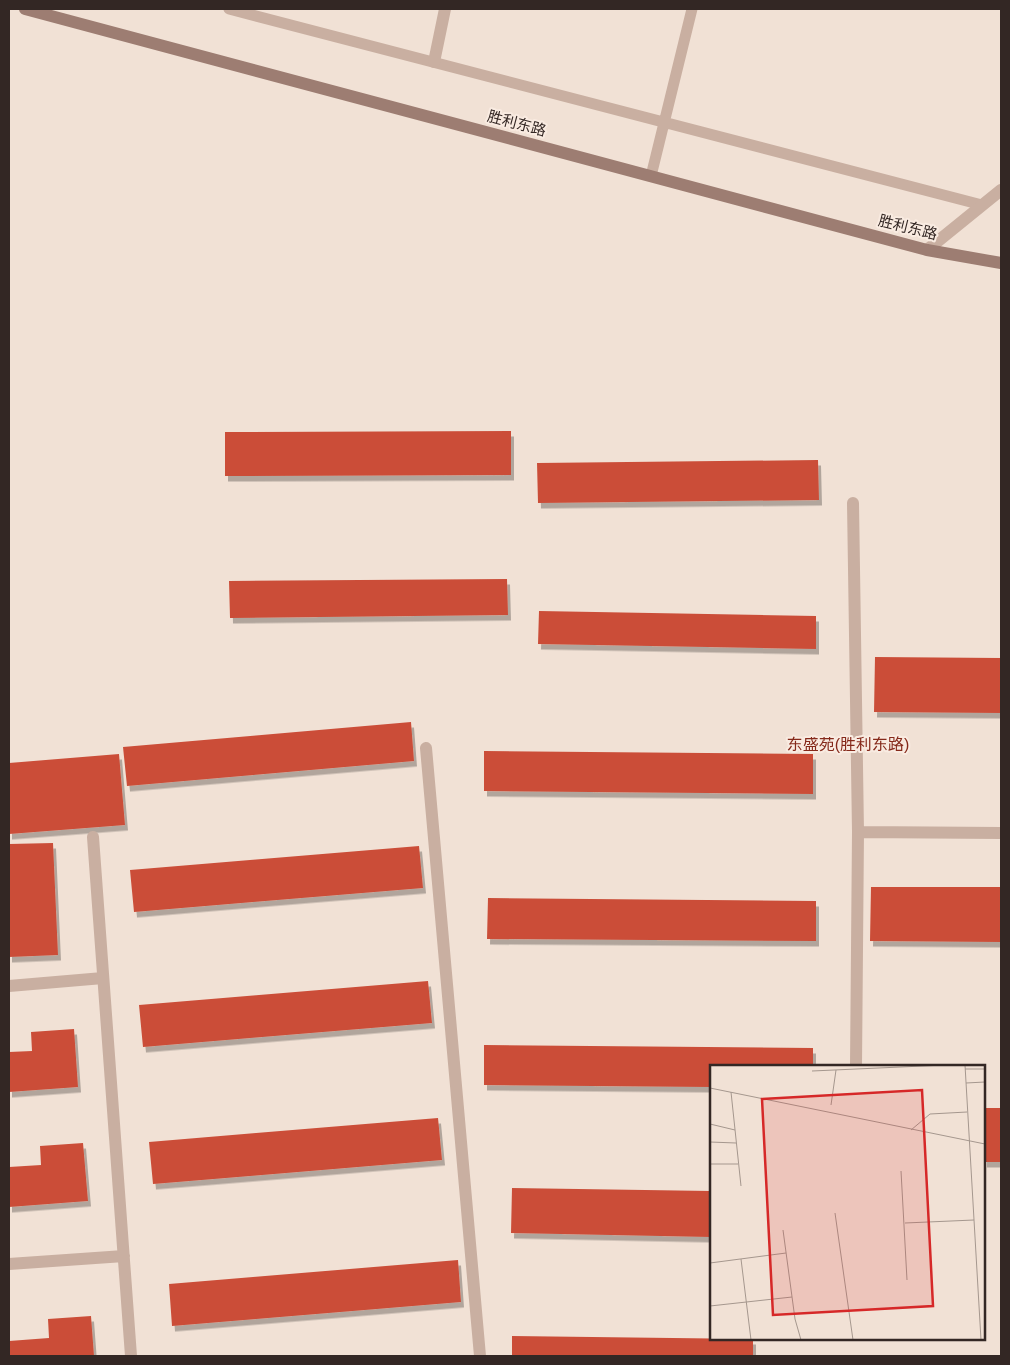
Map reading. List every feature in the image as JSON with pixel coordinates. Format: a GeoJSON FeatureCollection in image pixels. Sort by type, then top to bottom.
{"type":"FeatureCollection","features":[{"type":"Feature","properties":{"kind":"main road","name":"胜利东路"},"geometry":{"type":"LineString","coordinates":[[25,9],[927,250],[1001,263]]}},
{"type":"Feature","properties":{"kind":"street"},"geometry":{"type":"LineString","coordinates":[[434,62],[445,9]]}},
{"type":"Feature","properties":{"kind":"street"},"geometry":{"type":"LineString","coordinates":[[927,250],[1001,190]]}},
{"type":"Feature","properties":{"kind":"street"},"geometry":{"type":"LineString","coordinates":[[853,503],[858,832],[856,1065]]}},
{"type":"Feature","properties":{"kind":"street"},"geometry":{"type":"LineString","coordinates":[[426,748],[480,1356]]}},
{"type":"Feature","properties":{"kind":"street"},"geometry":{"type":"LineString","coordinates":[[858,832],[1001,833]]}},
{"type":"Feature","properties":{"kind":"street"},"geometry":{"type":"LineString","coordinates":[[93,836],[131,1356]]}},
{"type":"Feature","properties":{"kind":"street"},"geometry":{"type":"LineString","coordinates":[[9,986],[103,978]]}},
{"type":"Feature","properties":{"kind":"street"},"geometry":{"type":"LineString","coordinates":[[9,1264],[124,1256]]}},
{"type":"Feature","properties":{"kind":"lane"},"geometry":{"type":"LineString","coordinates":[[229,9],[982,205]]}},
{"type":"Feature","properties":{"kind":"lane"},"geometry":{"type":"LineString","coordinates":[[651,176],[692,9]]}},
{"type":"Feature","properties":{"kind":"building"},"geometry":{"type":"Polygon","coordinates":[[[511,431],[511,475],[225,476],[225,432],[511,431]]]}},
{"type":"Feature","properties":{"kind":"building"},"geometry":{"type":"Polygon","coordinates":[[[818,460],[819,500],[538,503],[537,463],[818,460]]]}},
{"type":"Feature","properties":{"kind":"building"},"geometry":{"type":"Polygon","coordinates":[[[507,579],[508,615],[230,618],[229,581],[507,579]]]}},
{"type":"Feature","properties":{"kind":"building"},"geometry":{"type":"Polygon","coordinates":[[[539,611],[816,616],[816,649],[538,644],[539,611]]]}},
{"type":"Feature","properties":{"kind":"building"},"geometry":{"type":"Polygon","coordinates":[[[875,657],[1001,658],[1001,713],[874,712],[875,657]]]}},
{"type":"Feature","properties":{"kind":"building"},"geometry":{"type":"Polygon","coordinates":[[[411,722],[414,761],[127,786],[123,747],[411,722]]]}},
{"type":"Feature","properties":{"kind":"building"},"geometry":{"type":"Polygon","coordinates":[[[484,751],[813,754],[813,794],[484,791],[484,751]]]}},
{"type":"Feature","properties":{"kind":"building"},"geometry":{"type":"Polygon","coordinates":[[[119,754],[125,825],[9,834],[9,763],[119,754]]]}},
{"type":"Feature","properties":{"kind":"building"},"geometry":{"type":"Polygon","coordinates":[[[53,843],[58,955],[9,957],[9,844],[53,843]]]}},
{"type":"Feature","properties":{"kind":"building"},"geometry":{"type":"Polygon","coordinates":[[[419,846],[423,888],[134,912],[130,870],[419,846]]]}},
{"type":"Feature","properties":{"kind":"building"},"geometry":{"type":"Polygon","coordinates":[[[871,887],[1001,887],[1001,942],[870,941],[871,887]]]}},
{"type":"Feature","properties":{"kind":"building"},"geometry":{"type":"Polygon","coordinates":[[[488,898],[816,901],[816,941],[487,939],[488,898]]]}},
{"type":"Feature","properties":{"kind":"building"},"geometry":{"type":"Polygon","coordinates":[[[428,981],[432,1023],[143,1047],[139,1005],[428,981]]]}},
{"type":"Feature","properties":{"kind":"building"},"geometry":{"type":"Polygon","coordinates":[[[74,1029],[78,1087],[9,1092],[9,1052],[32,1051],[31,1032],[74,1029]]]}},
{"type":"Feature","properties":{"kind":"building"},"geometry":{"type":"Polygon","coordinates":[[[484,1045],[813,1048],[813,1065],[710,1065],[710,1087],[484,1085],[484,1045]]]}},
{"type":"Feature","properties":{"kind":"building"},"geometry":{"type":"Polygon","coordinates":[[[985,1108],[1001,1108],[1001,1162],[985,1162],[985,1108]]]}},
{"type":"Feature","properties":{"kind":"building"},"geometry":{"type":"Polygon","coordinates":[[[438,1118],[442,1160],[153,1184],[149,1142],[438,1118]]]}},
{"type":"Feature","properties":{"kind":"building"},"geometry":{"type":"Polygon","coordinates":[[[83,1143],[88,1201],[9,1207],[9,1167],[41,1165],[40,1146],[83,1143]]]}},
{"type":"Feature","properties":{"kind":"building"},"geometry":{"type":"Polygon","coordinates":[[[512,1188],[710,1191],[710,1237],[511,1233],[512,1188]]]}},
{"type":"Feature","properties":{"kind":"building"},"geometry":{"type":"Polygon","coordinates":[[[458,1260],[461,1302],[172,1326],[169,1284],[458,1260]]]}},
{"type":"Feature","properties":{"kind":"building"},"geometry":{"type":"Polygon","coordinates":[[[91,1316],[94,1356],[9,1356],[9,1341],[49,1338],[48,1319],[91,1316]]]}},
{"type":"Feature","properties":{"kind":"building"},"geometry":{"type":"Polygon","coordinates":[[[512,1336],[753,1340],[753,1356],[512,1356],[512,1336]]]}},
{"type":"Feature","properties":{"kind":"district","name":"东盛苑(胜利东路)"},"geometry":{"type":"Point","coordinates":[848,744]}}]}
